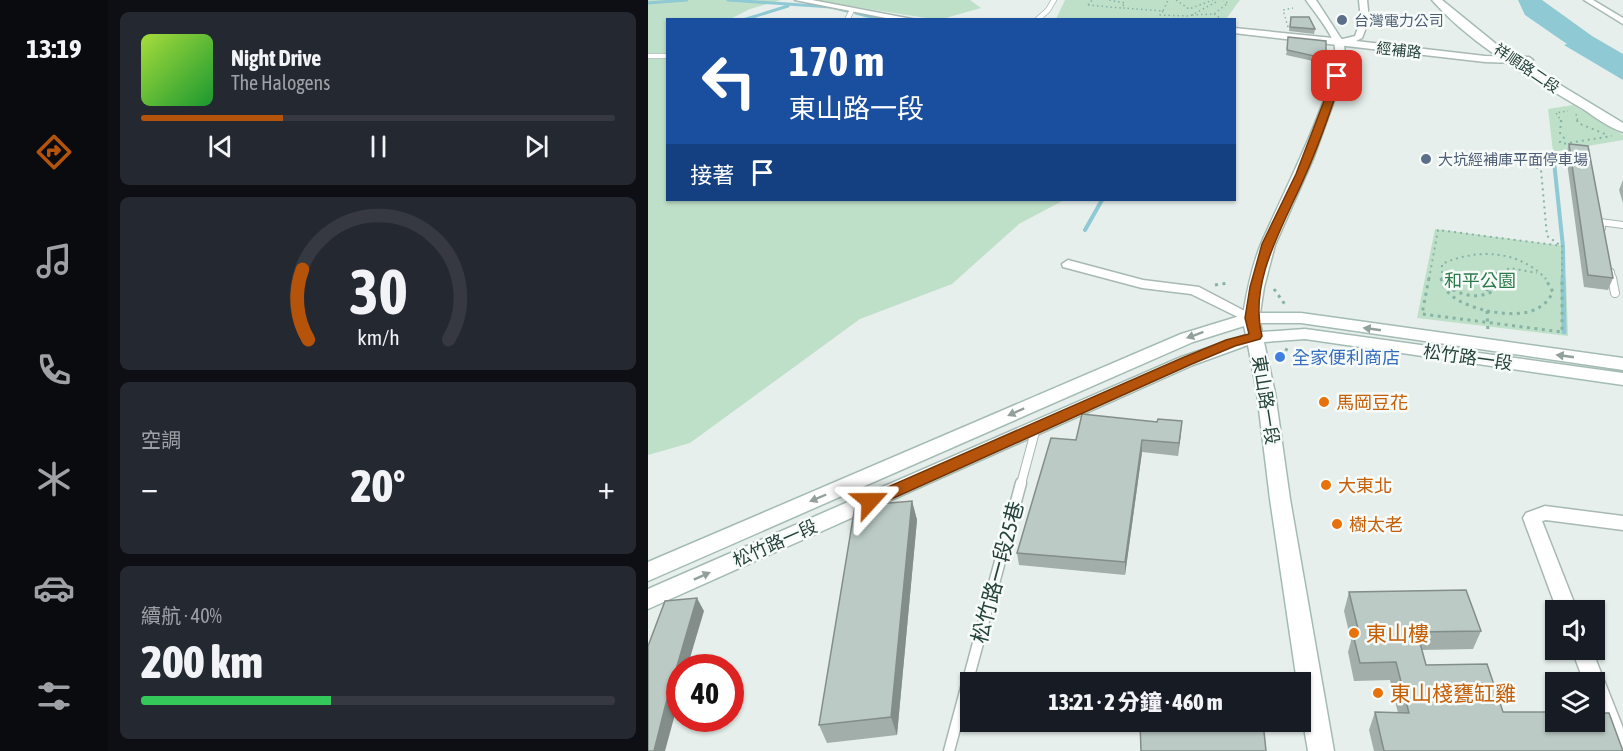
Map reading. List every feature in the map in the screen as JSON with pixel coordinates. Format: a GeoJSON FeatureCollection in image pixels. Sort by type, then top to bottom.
{"type":"FeatureCollection","features":[{"type":"Feature","properties":{"kind":"street"},"geometry":{"type":"LineString","coordinates":[[799,0],[902,18]]}},
{"type":"Feature","properties":{"kind":"street"},"geometry":{"type":"LineString","coordinates":[[1311,0],[1339,43],[1358,38],[1362,32],[1366,13],[1363,0]]}},
{"type":"Feature","properties":{"kind":"street","name":"祥順路二段"},"geometry":{"type":"LineString","coordinates":[[1437,0],[1475,33],[1515,61],[1623,128]]}},
{"type":"Feature","properties":{"kind":"street","name":"祥順路二段"},"geometry":{"type":"LineString","coordinates":[[1450,0],[1487,32],[1528,60],[1623,118]]}},
{"type":"Feature","properties":{"kind":"street"},"geometry":{"type":"LineString","coordinates":[[1588,0],[1623,22]]}},
{"type":"Feature","properties":{"kind":"street","name":"經補路"},"geometry":{"type":"LineString","coordinates":[[1236,30],[1290,34],[1339,43],[1515,61],[1528,60]]}},
{"type":"Feature","properties":{"kind":"street","name":"東山路一段"},"geometry":{"type":"LineString","coordinates":[[1321,751],[1254,327],[1256,287],[1268,244],[1288,205],[1326,113],[1337,76],[1339,43]]}},
{"type":"Feature","properties":{"kind":"street"},"geometry":{"type":"LineString","coordinates":[[1068,264],[1142,284],[1194,290],[1254,327]]}},
{"type":"Feature","properties":{"kind":"street","name":"松竹路一段"},"geometry":{"type":"LineString","coordinates":[[648,572],[1186,338],[1301,318],[1623,364]]}},
{"type":"Feature","properties":{"kind":"street","name":"松竹路一段"},"geometry":{"type":"LineString","coordinates":[[648,599],[1230,343],[1254,327],[1623,379]]}},
{"type":"Feature","properties":{"kind":"street"},"geometry":{"type":"LineString","coordinates":[[1563,600],[1532,518],[1545,513],[1623,523]]}},
{"type":"Feature","properties":{"kind":"street"},"geometry":{"type":"LineString","coordinates":[[1586,660],[1621,751]]}},
{"type":"Feature","properties":{"kind":"lane"},"geometry":{"type":"LineString","coordinates":[[1039,18],[1054,0]]}},
{"type":"Feature","properties":{"kind":"lane"},"geometry":{"type":"LineString","coordinates":[[848,18],[851,12]]}},
{"type":"Feature","properties":{"kind":"lane"},"geometry":{"type":"LineString","coordinates":[[648,56],[666,56]]}},
{"type":"Feature","properties":{"kind":"lane"},"geometry":{"type":"LineString","coordinates":[[1599,212],[1603,232]]}},
{"type":"Feature","properties":{"kind":"lane"},"geometry":{"type":"LineString","coordinates":[[1600,222],[1623,225]]}},
{"type":"Feature","properties":{"kind":"lane"},"geometry":{"type":"LineString","coordinates":[[1609,262],[1615,293]]}},
{"type":"Feature","properties":{"kind":"lane","name":"松竹路一段25巷"},"geometry":{"type":"LineString","coordinates":[[949,751],[1036,428]]}},
{"type":"Feature","properties":{"kind":"path"},"geometry":{"type":"LineString","coordinates":[[1092,0],[1088,5],[1162,11]]}},
{"type":"Feature","properties":{"kind":"path"},"geometry":{"type":"LineString","coordinates":[[1109,0],[1125,3],[1121,7]]}},
{"type":"Feature","properties":{"kind":"path"},"geometry":{"type":"LineString","coordinates":[[1168,0],[1160,15],[1214,14],[1228,3],[1223,1]]}},
{"type":"Feature","properties":{"kind":"path"},"geometry":{"type":"LineString","coordinates":[[1176,0],[1189,9],[1213,0]]}},
{"type":"Feature","properties":{"kind":"path"},"geometry":{"type":"LineString","coordinates":[[1190,16],[1218,1]]}},
{"type":"Feature","properties":{"kind":"path"},"geometry":{"type":"LineString","coordinates":[[1290,34],[1283,10],[1293,8]]}},
{"type":"Feature","properties":{"kind":"path"},"geometry":{"type":"LineString","coordinates":[[1214,14],[1220,18]]}},
{"type":"Feature","properties":{"kind":"path"},"geometry":{"type":"LineString","coordinates":[[1167,15],[1166,17],[1178,18]]}},
{"type":"Feature","properties":{"kind":"path"},"geometry":{"type":"LineString","coordinates":[[1572,111],[1556,112],[1563,127],[1560,134],[1564,138],[1561,141],[1562,144],[1568,146],[1593,138],[1611,136],[1578,123],[1576,114]]}},
{"type":"Feature","properties":{"kind":"path"},"geometry":{"type":"LineString","coordinates":[[1526,160],[1541,170],[1547,236],[1562,246]]}},
{"type":"Feature","properties":{"kind":"path"},"geometry":{"type":"LineString","coordinates":[[1438,230],[1562,246],[1562,332],[1422,314],[1438,230]]}},
{"type":"Feature","properties":{"kind":"path"},"geometry":{"type":"LineString","coordinates":[[1475,253],[1503,255],[1519,260],[1540,274],[1553,292],[1544,306],[1522,314],[1487,311],[1459,300],[1442,284],[1439,275],[1442,264],[1453,258],[1475,253]]}},
{"type":"Feature","properties":{"kind":"path"},"geometry":{"type":"LineString","coordinates":[[1442,284],[1470,297],[1485,296],[1492,292],[1496,285],[1496,274],[1501,270],[1514,267],[1540,274]]}},
{"type":"Feature","properties":{"kind":"path"},"geometry":{"type":"LineString","coordinates":[[1215,285],[1227,283]]}},
{"type":"Feature","properties":{"kind":"path"},"geometry":{"type":"LineString","coordinates":[[1486,289],[1492,292]]}},
{"type":"Feature","properties":{"kind":"path"},"geometry":{"type":"LineString","coordinates":[[1274,290],[1287,308]]}},
{"type":"Feature","properties":{"kind":"path"},"geometry":{"type":"LineString","coordinates":[[1562,293],[1567,294]]}},
{"type":"Feature","properties":{"kind":"path"},"geometry":{"type":"LineString","coordinates":[[1487,311],[1489,345]]}},
{"type":"Feature","properties":{"kind":"path"},"geometry":{"type":"LineString","coordinates":[[1283,358],[1287,347]]}},
{"type":"Feature","properties":{"kind":"green space"},"geometry":{"type":"Polygon","coordinates":[[[648,0],[781,0],[750,9],[732,18],[666,18],[666,201],[1062,201],[1019,224],[952,284],[860,319],[690,443],[648,455],[648,0]]]}},
{"type":"Feature","properties":{"kind":"green space"},"geometry":{"type":"Polygon","coordinates":[[[809,0],[970,0],[981,8],[946,18],[926,18],[809,0]]]}},
{"type":"Feature","properties":{"kind":"green space"},"geometry":{"type":"Polygon","coordinates":[[[1065,0],[1240,0],[1227,18],[1056,18],[1065,0]]]}},
{"type":"Feature","properties":{"kind":"green space"},"geometry":{"type":"Polygon","coordinates":[[[1573,105],[1623,135],[1623,140],[1553,152],[1548,109],[1573,105]]]}},
{"type":"Feature","properties":{"kind":"green space","name":"和平公園"},"geometry":{"type":"Polygon","coordinates":[[[1435,229],[1565,246],[1568,336],[1417,318],[1435,229]]]}},
{"type":"Feature","properties":{"kind":"water"},"geometry":{"type":"Polygon","coordinates":[[[1518,0],[1542,0],[1592,36],[1623,54],[1623,80],[1564,45],[1567,44],[1525,15],[1518,0]]]}},
{"type":"Feature","properties":{"kind":"building"},"geometry":{"type":"Polygon","coordinates":[[[1291,17],[1309,17],[1315,29],[1290,27],[1291,17]]]}},
{"type":"Feature","properties":{"kind":"building"},"geometry":{"type":"Polygon","coordinates":[[[1288,37],[1326,41],[1326,53],[1323,58],[1287,50],[1288,37]]]}},
{"type":"Feature","properties":{"kind":"building"},"geometry":{"type":"Polygon","coordinates":[[[1569,144],[1588,146],[1613,278],[1588,275],[1569,144]]]}},
{"type":"Feature","properties":{"kind":"building"},"geometry":{"type":"Polygon","coordinates":[[[1082,414],[1157,422],[1158,419],[1182,421],[1179,443],[1142,440],[1125,562],[1017,553],[1051,438],[1076,440],[1082,414]]]}},
{"type":"Feature","properties":{"kind":"building"},"geometry":{"type":"Polygon","coordinates":[[[912,501],[891,717],[819,725],[855,506],[912,501]]]}},
{"type":"Feature","properties":{"kind":"building"},"geometry":{"type":"Polygon","coordinates":[[[1466,590],[1481,631],[1417,632],[1426,665],[1487,664],[1503,712],[1545,712],[1545,732],[1605,732],[1605,713],[1609,713],[1623,751],[1384,751],[1375,712],[1409,713],[1396,662],[1360,663],[1353,634],[1359,633],[1349,592],[1466,590]]]}},
{"type":"Feature","properties":{"kind":"building"},"geometry":{"type":"Polygon","coordinates":[[[697,598],[681,654],[666,654],[666,704],[654,751],[648,751],[648,646],[665,601],[697,598]]]}},
{"type":"Feature","properties":{"kind":"building"},"geometry":{"type":"Polygon","coordinates":[[[1140,732],[1264,732],[1266,751],[1141,751],[1140,732]]]}},
{"type":"Feature","properties":{"kind":"waterway"},"geometry":{"type":"LineString","coordinates":[[648,3],[687,0]]}},
{"type":"Feature","properties":{"kind":"waterway"},"geometry":{"type":"LineString","coordinates":[[728,0],[831,7],[847,11]]}},
{"type":"Feature","properties":{"kind":"waterway"},"geometry":{"type":"LineString","coordinates":[[749,18],[788,6]]}},
{"type":"Feature","properties":{"kind":"waterway"},"geometry":{"type":"LineString","coordinates":[[856,13],[875,18]]}},
{"type":"Feature","properties":{"kind":"waterway"},"geometry":{"type":"LineString","coordinates":[[1553,152],[1563,247],[1563,278]]}},
{"type":"Feature","properties":{"kind":"waterway"},"geometry":{"type":"LineString","coordinates":[[1085,230],[1101,201]]}},
{"type":"Feature","properties":{"kind":"waterway"},"geometry":{"type":"LineString","coordinates":[[1563,278],[1564,332]]}},
{"type":"Feature","properties":{"kind":"place","name":"台灣電力公司"},"geometry":{"type":"Point","coordinates":[1342,20]}},
{"type":"Feature","properties":{"kind":"place","name":"大坑經補庫平面停車場"},"geometry":{"type":"Point","coordinates":[1426,159]}},
{"type":"Feature","properties":{"kind":"place","name":"全家便利商店"},"geometry":{"type":"Point","coordinates":[1280,357]}},
{"type":"Feature","properties":{"kind":"place","name":"馬岡豆花"},"geometry":{"type":"Point","coordinates":[1324,402]}},
{"type":"Feature","properties":{"kind":"place","name":"大東北"},"geometry":{"type":"Point","coordinates":[1326,485]}},
{"type":"Feature","properties":{"kind":"place","name":"樹太老"},"geometry":{"type":"Point","coordinates":[1337,524]}},
{"type":"Feature","properties":{"kind":"place","name":"東山樓"},"geometry":{"type":"Point","coordinates":[1354,633]}},
{"type":"Feature","properties":{"kind":"place","name":"東山棧甕缸雞"},"geometry":{"type":"Point","coordinates":[1378,693]}},
{"type":"Feature","properties":{"kind":"route"},"geometry":{"type":"LineString","coordinates":[[870,501],[1187,361],[1230,343],[1256,336],[1251,318],[1256,287],[1268,244],[1301,174],[1326,113],[1337,76]]}}]}
